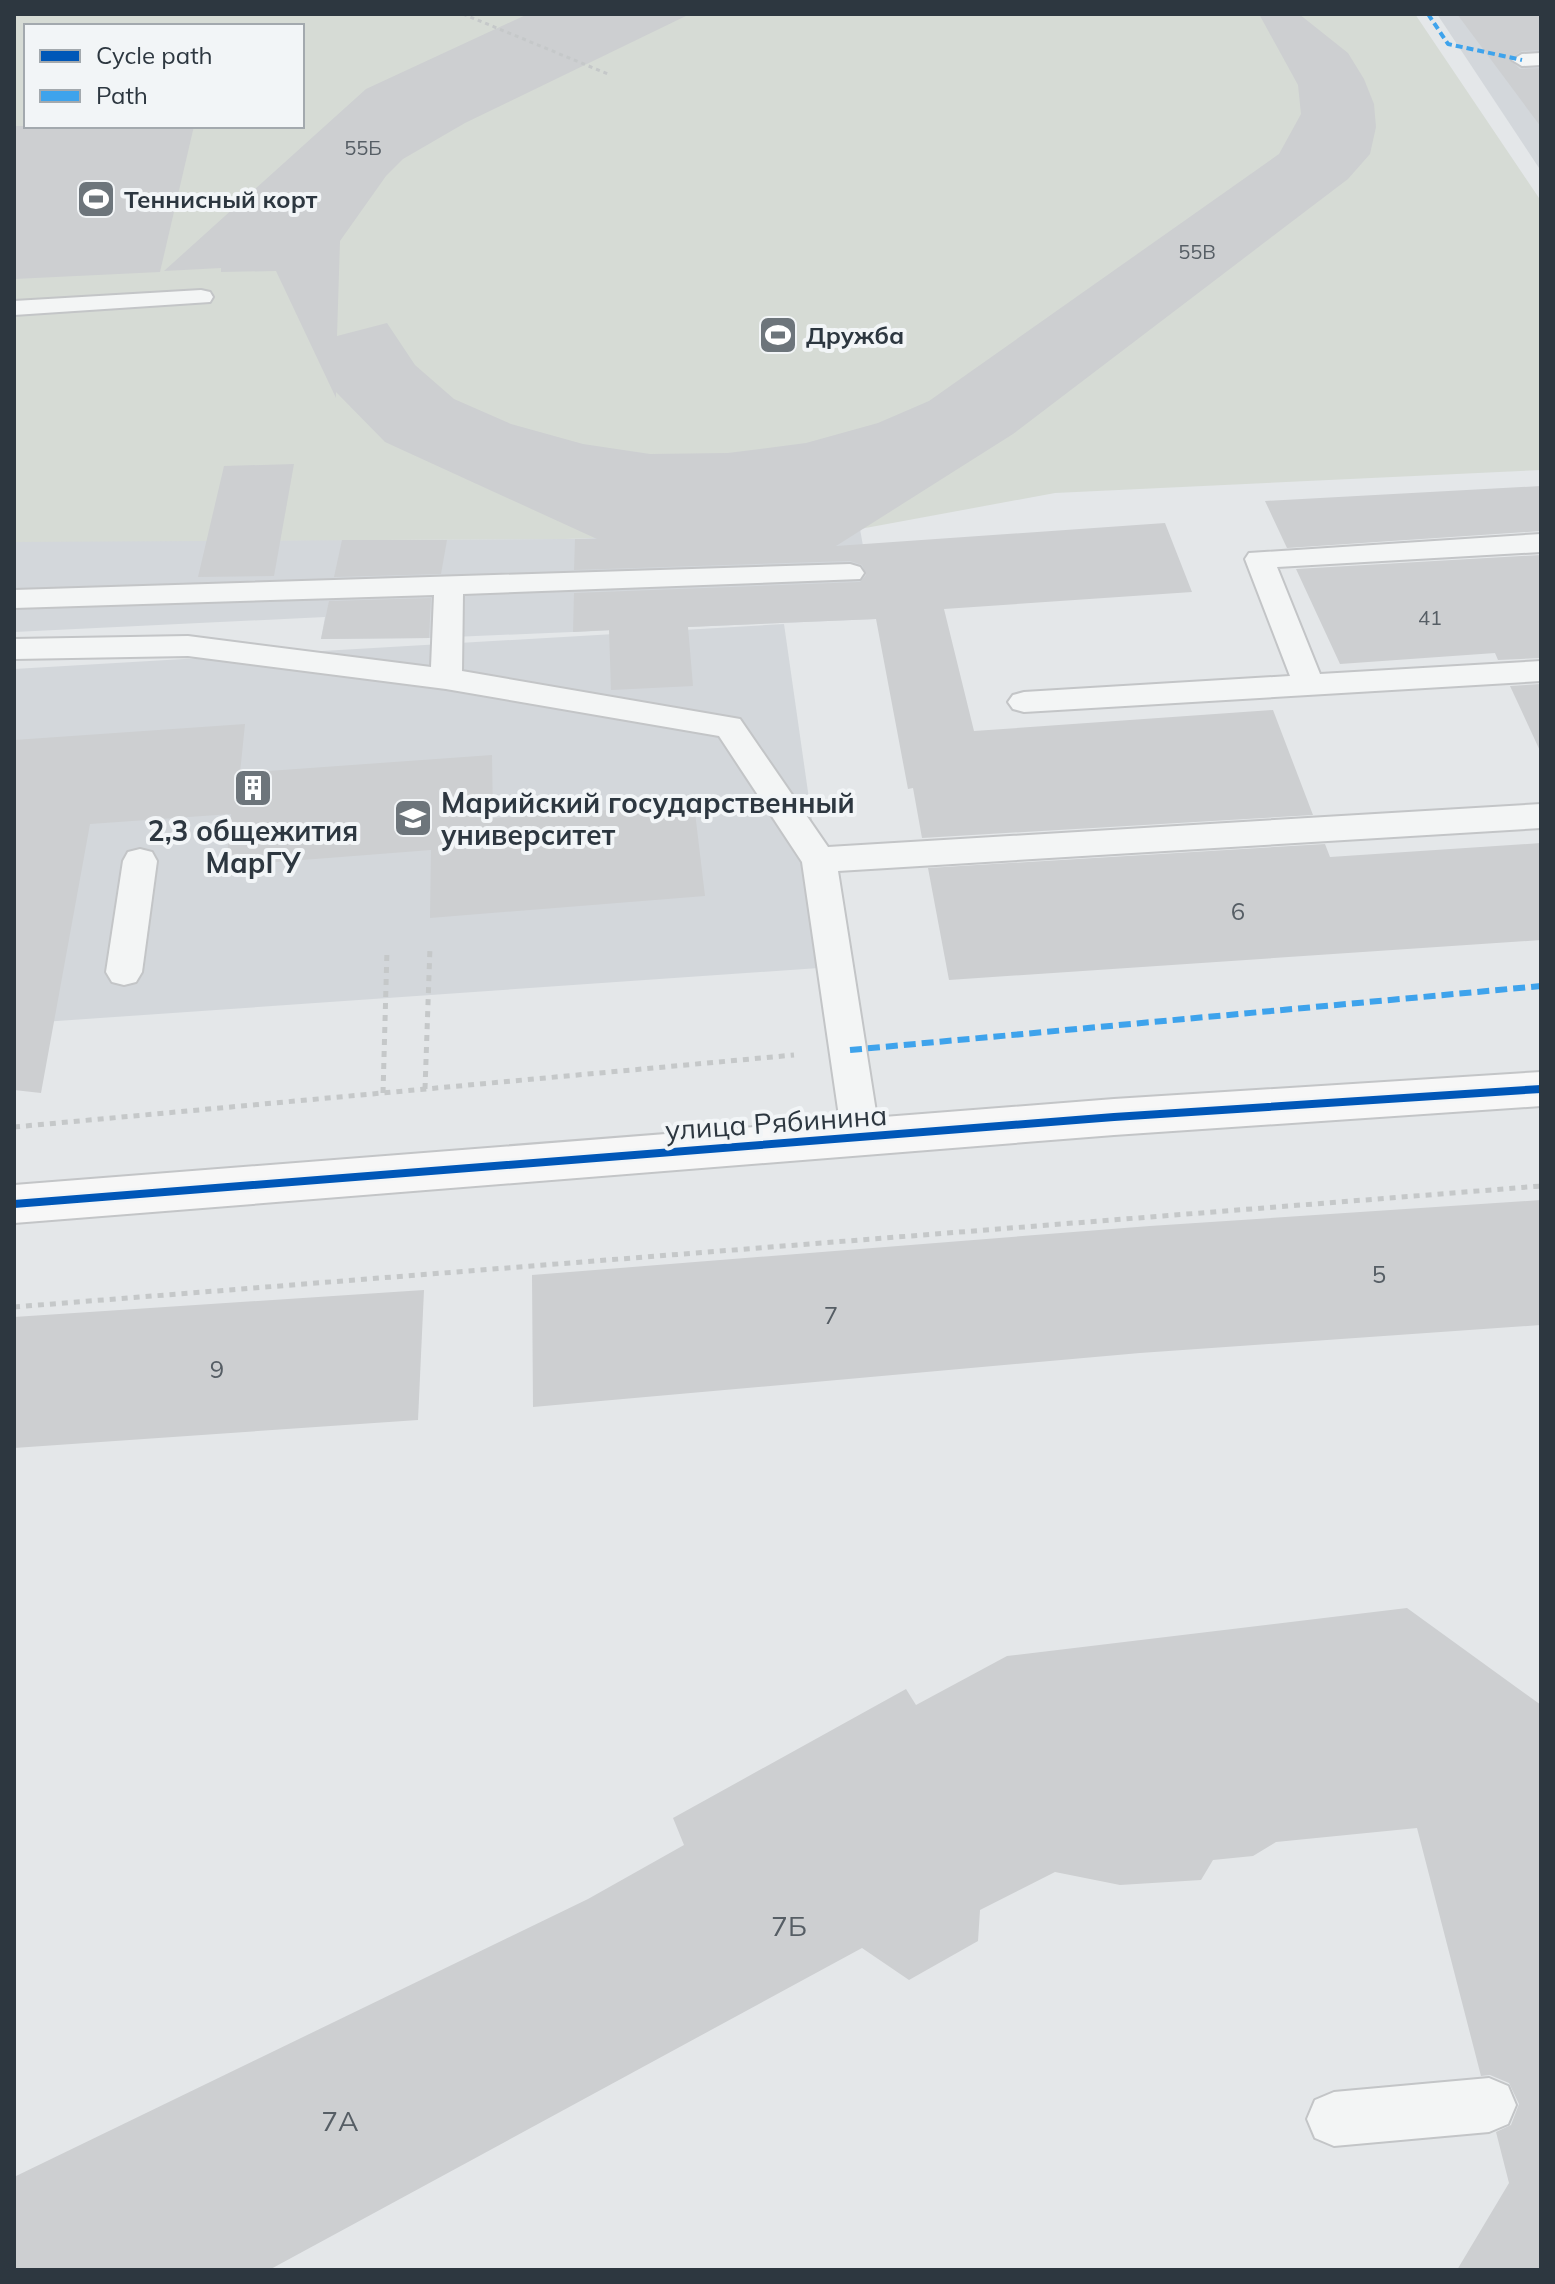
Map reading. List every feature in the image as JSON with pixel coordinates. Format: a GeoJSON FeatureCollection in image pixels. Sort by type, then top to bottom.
{"type":"FeatureCollection","features":[{"type":"Feature","properties":{"kind":"street","name":"улица Рябинина"},"geometry":{"type":"LineString","coordinates":[[14,1204],[861,1137],[1541,1089]]}},
{"type":"Feature","properties":{"kind":"lane"},"geometry":{"type":"LineString","coordinates":[[14,308],[201,297]]}},
{"type":"Feature","properties":{"kind":"lane"},"geometry":{"type":"LineString","coordinates":[[1309,685],[1259,559],[1541,543]]}},
{"type":"Feature","properties":{"kind":"lane"},"geometry":{"type":"LineString","coordinates":[[14,599],[850,573]]}},
{"type":"Feature","properties":{"kind":"lane"},"geometry":{"type":"LineString","coordinates":[[446,679],[449,587]]}},
{"type":"Feature","properties":{"kind":"lane"},"geometry":{"type":"LineString","coordinates":[[14,649],[188,646],[446,679],[729,727],[819,860],[861,1137]]}},
{"type":"Feature","properties":{"kind":"lane"},"geometry":{"type":"LineString","coordinates":[[1024,702],[1541,671]]}},
{"type":"Feature","properties":{"kind":"lane"},"geometry":{"type":"LineString","coordinates":[[819,860],[1541,816]]}},
{"type":"Feature","properties":{"kind":"lane"},"geometry":{"type":"LineString","coordinates":[[124,972],[140,861]]}},
{"type":"Feature","properties":{"kind":"lane"},"geometry":{"type":"LineString","coordinates":[[1334,2119],[1489,2105]]}},
{"type":"Feature","properties":{"kind":"path"},"geometry":{"type":"LineString","coordinates":[[463,14],[608,74]]}},
{"type":"Feature","properties":{"kind":"path"},"geometry":{"type":"LineString","coordinates":[[425,1089],[430,947]]}},
{"type":"Feature","properties":{"kind":"path"},"geometry":{"type":"LineString","coordinates":[[383,1093],[387,950]]}},
{"type":"Feature","properties":{"kind":"path"},"geometry":{"type":"LineString","coordinates":[[14,1127],[850,1050]]}},
{"type":"Feature","properties":{"kind":"path"},"geometry":{"type":"LineString","coordinates":[[14,1307],[1541,1186]]}},
{"type":"Feature","properties":{"kind":"shaded area","name":"Дружба"},"geometry":{"type":"Polygon","coordinates":[[[14,14],[1415,14],[1541,201],[1541,470],[1055,493],[860,529],[565,539],[14,542],[14,14]]]}},
{"type":"Feature","properties":{"kind":"shaded area"},"geometry":{"type":"Polygon","coordinates":[[[1437,14],[1541,14],[1541,171],[1437,14]]]}},
{"type":"Feature","properties":{"kind":"shaded area"},"geometry":{"type":"Polygon","coordinates":[[[860,529],[876,619],[430,638],[321,639],[325,617],[14,632],[14,541],[565,539],[860,529]]]}},
{"type":"Feature","properties":{"kind":"shaded area","name":"Марийский государственный университет"},"geometry":{"type":"Polygon","coordinates":[[[784,624],[833,967],[14,1024],[14,669],[784,624]]]}},
{"type":"Feature","properties":{"kind":"building"},"geometry":{"type":"Polygon","coordinates":[[[528,14],[690,14],[465,123],[403,159],[386,176],[340,241],[337,336],[387,323],[415,365],[454,399],[511,424],[583,444],[650,454],[728,453],[806,443],[878,423],[929,401],[1279,154],[1301,114],[1298,85],[1259,14],[1299,14],[1348,53],[1364,79],[1374,104],[1376,127],[1370,154],[1348,179],[1013,434],[836,546],[1165,523],[1192,592],[944,609],[974,731],[1273,710],[1313,815],[922,838],[913,788],[908,789],[876,619],[688,627],[693,686],[611,690],[609,630],[573,632],[574,593],[860,582],[866,575],[862,565],[850,561],[574,570],[575,539],[597,539],[385,442],[336,392],[336,398],[276,271],[221,272],[221,268],[164,271],[366,89],[528,14]]]}},
{"type":"Feature","properties":{"kind":"building"},"geometry":{"type":"Polygon","coordinates":[[[1457,14],[1541,14],[1541,50],[1522,51],[1509,59],[1520,69],[1541,68],[1541,127],[1457,14]]]}},
{"type":"Feature","properties":{"kind":"building","name":"Теннисный корт"},"geometry":{"type":"Polygon","coordinates":[[[14,126],[194,128],[160,272],[14,279],[14,126]]]}},
{"type":"Feature","properties":{"kind":"building"},"geometry":{"type":"Polygon","coordinates":[[[294,464],[274,576],[198,577],[224,466],[294,464]]]}},
{"type":"Feature","properties":{"kind":"building"},"geometry":{"type":"Polygon","coordinates":[[[1541,486],[1541,531],[1287,548],[1265,501],[1541,486]]]}},
{"type":"Feature","properties":{"kind":"building"},"geometry":{"type":"Polygon","coordinates":[[[342,540],[447,540],[441,574],[334,577],[342,540]]]}},
{"type":"Feature","properties":{"kind":"building"},"geometry":{"type":"Polygon","coordinates":[[[1541,555],[1541,658],[1498,660],[1495,653],[1340,664],[1296,569],[1541,555]]]}},
{"type":"Feature","properties":{"kind":"building"},"geometry":{"type":"Polygon","coordinates":[[[431,598],[429,638],[321,639],[329,601],[431,598]]]}},
{"type":"Feature","properties":{"kind":"building"},"geometry":{"type":"Polygon","coordinates":[[[1541,684],[1541,753],[1510,686],[1541,684]]]}},
{"type":"Feature","properties":{"kind":"building","name":"2,3 общежития МарГУ"},"geometry":{"type":"Polygon","coordinates":[[[245,724],[240,773],[492,755],[493,818],[694,804],[705,896],[430,918],[431,850],[226,866],[231,814],[90,824],[41,1093],[14,1090],[14,740],[245,724]]]}},
{"type":"Feature","properties":{"kind":"building"},"geometry":{"type":"Polygon","coordinates":[[[1541,843],[1541,940],[949,980],[928,868],[1325,844],[1330,857],[1541,843]]]}},
{"type":"Feature","properties":{"kind":"building"},"geometry":{"type":"Polygon","coordinates":[[[1541,1200],[1541,1325],[1140,1353],[533,1407],[532,1275],[1150,1226],[1541,1200]]]}},
{"type":"Feature","properties":{"kind":"building"},"geometry":{"type":"Polygon","coordinates":[[[424,1290],[418,1420],[14,1448],[14,1317],[424,1290]]]}},
{"type":"Feature","properties":{"kind":"building"},"geometry":{"type":"Polygon","coordinates":[[[1407,1608],[1541,1705],[1541,2270],[1457,2270],[1509,2183],[1496,2132],[1511,2125],[1519,2104],[1509,2083],[1490,2075],[1481,2076],[1417,1828],[1276,1842],[1253,1856],[1213,1860],[1201,1880],[1120,1885],[1055,1872],[980,1910],[978,1941],[909,1980],[862,1948],[269,2270],[14,2270],[14,2177],[588,1899],[684,1845],[673,1818],[906,1689],[916,1705],[1007,1656],[1407,1608]]]}},
{"type":"Feature","properties":{"kind":"marked path"},"geometry":{"type":"LineString","coordinates":[[1428,14],[1448,44],[1522,60]]}},
{"type":"Feature","properties":{"kind":"marked path"},"geometry":{"type":"LineString","coordinates":[[850,1050],[1541,986]]}},
{"type":"Feature","properties":{"kind":"cycle path"},"geometry":{"type":"LineString","coordinates":[[14,1204],[1114,1117],[1541,1089]]}},
{"type":"Feature","properties":{"kind":"place","name":"Теннисный корт"},"geometry":{"type":"Point","coordinates":[96,199]}},
{"type":"Feature","properties":{"kind":"place","name":"Дружба"},"geometry":{"type":"Point","coordinates":[778,335]}},
{"type":"Feature","properties":{"kind":"place","name":"2,3 общежития МарГУ"},"geometry":{"type":"Point","coordinates":[253,788]}},
{"type":"Feature","properties":{"kind":"place","name":"Марийский государственный университет"},"geometry":{"type":"Point","coordinates":[413,818]}}]}
